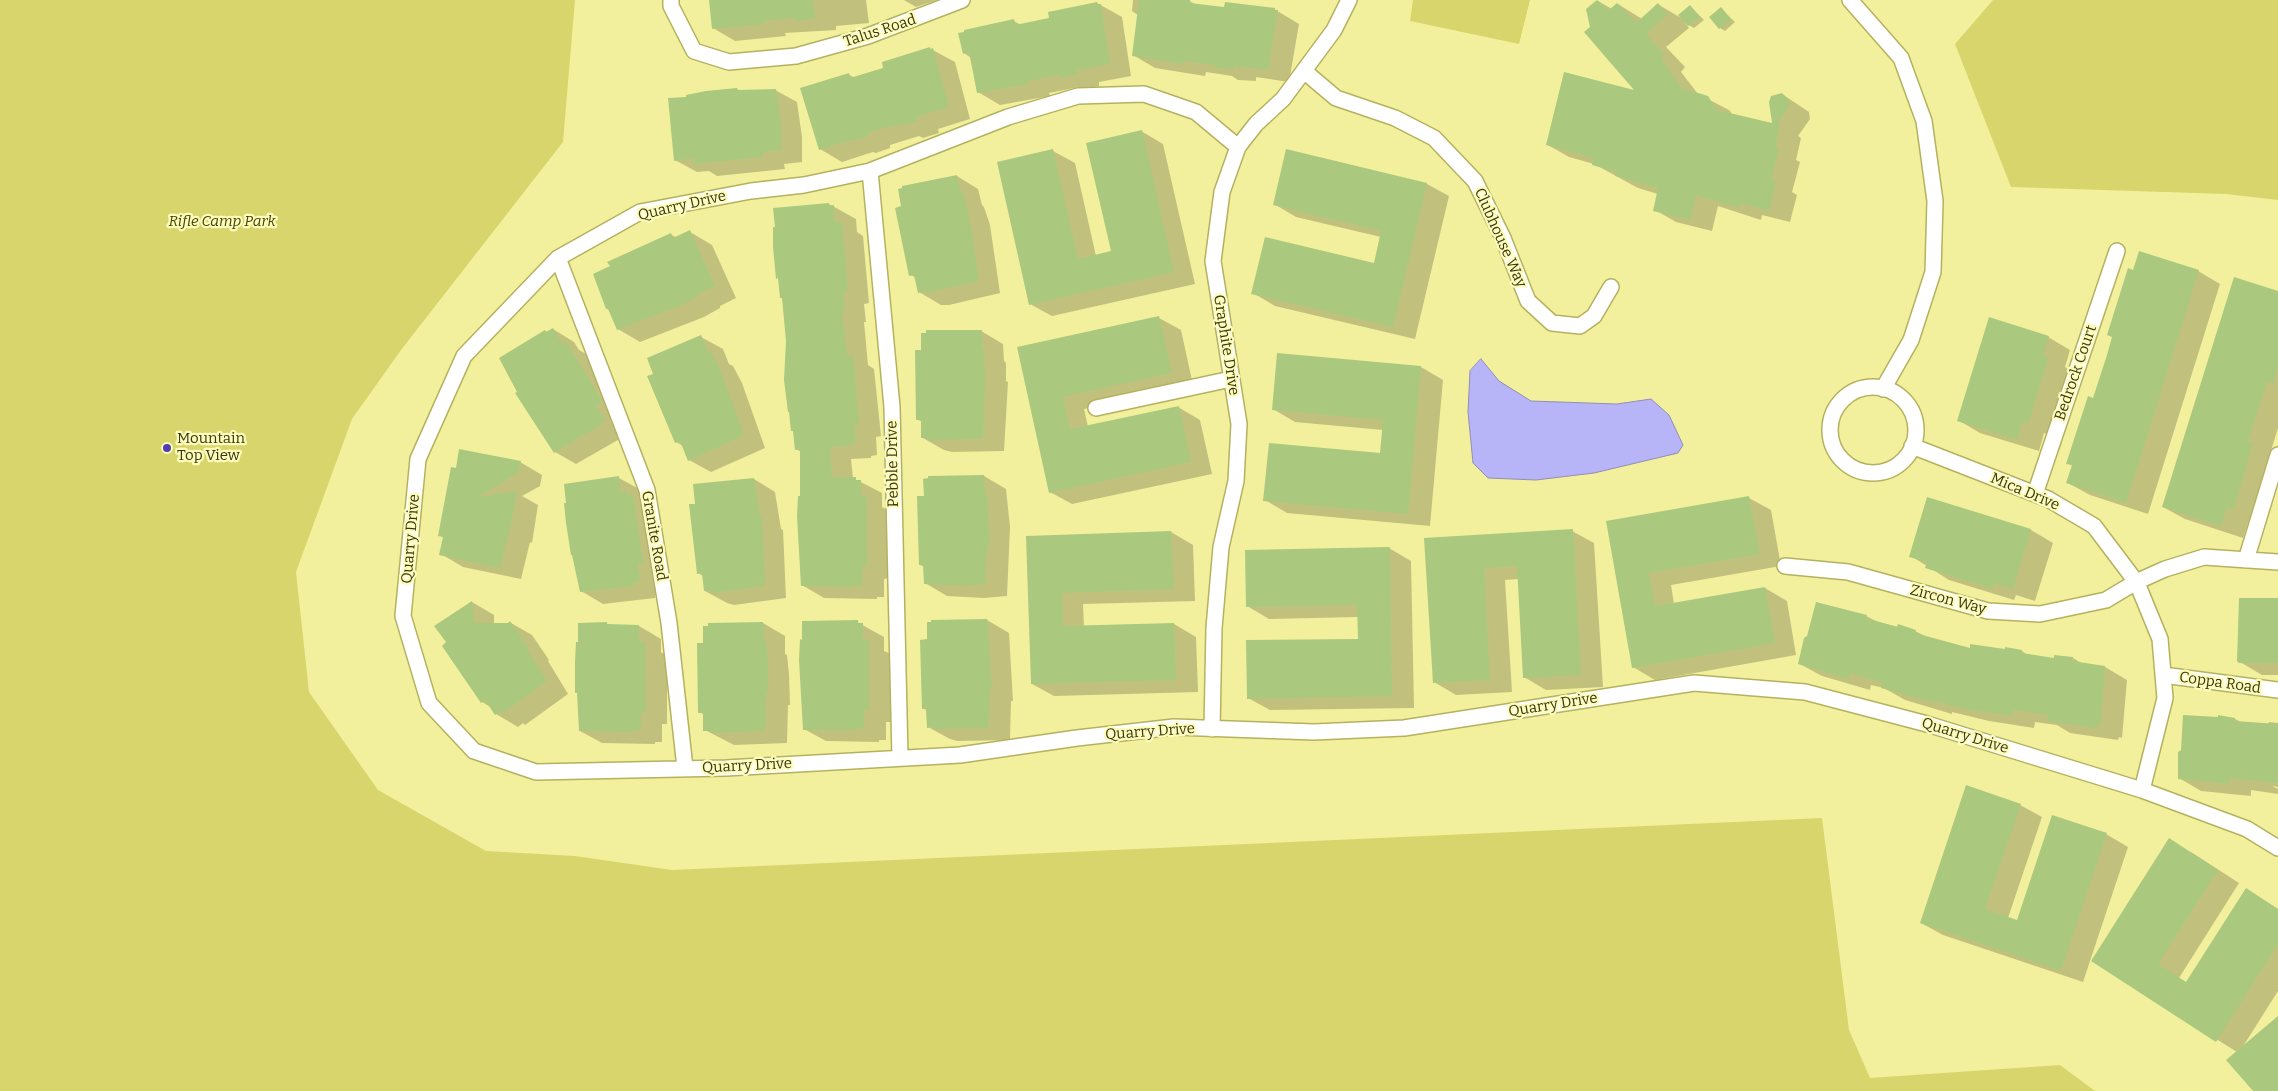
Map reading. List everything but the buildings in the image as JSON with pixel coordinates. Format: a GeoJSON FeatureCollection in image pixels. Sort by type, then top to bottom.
{"type":"FeatureCollection","features":[{"type":"Feature","properties":{"kind":"street","name":"Talus Road"},"geometry":{"type":"LineString","coordinates":[[671,0],[671,6],[694,51],[729,62],[796,56],[868,36],[962,0]]}},
{"type":"Feature","properties":{"kind":"street","name":"Graphite Drive"},"geometry":{"type":"LineString","coordinates":[[1212,729],[1214,628],[1220,547],[1236,481],[1239,424],[1230,379],[1213,261],[1222,192],[1238,147],[1256,124],[1283,99],[1334,30],[1349,0]]}},
{"type":"Feature","properties":{"kind":"street"},"geometry":{"type":"LineString","coordinates":[[1850,0],[1901,58],[1924,121],[1934,201],[1933,272],[1911,340],[1883,389]]}},
{"type":"Feature","properties":{"kind":"street","name":"Clubhouse Way"},"geometry":{"type":"LineString","coordinates":[[1304,71],[1336,98],[1396,118],[1434,138],[1475,181],[1503,238],[1528,301],[1552,323],[1580,326],[1594,316],[1610,287]]}},
{"type":"Feature","properties":{"kind":"street","name":"Quarry Drive"},"geometry":{"type":"LineString","coordinates":[[1238,147],[1196,112],[1144,94],[1078,96],[1008,117],[870,171],[804,185],[751,191],[640,212],[558,258],[464,356],[418,459],[404,616],[428,703],[474,751],[536,772],[685,768],[960,755],[1077,738],[1174,727],[1314,732],[1404,728],[1694,683],[1805,692],[1928,724],[2142,790],[2246,829],[2278,848]]}},
{"type":"Feature","properties":{"kind":"street","name":"Pebble Drive"},"geometry":{"type":"LineString","coordinates":[[870,171],[892,407],[900,758]]}},
{"type":"Feature","properties":{"kind":"street","name":"Bedrock Court"},"geometry":{"type":"LineString","coordinates":[[2036,494],[2117,251]]}},
{"type":"Feature","properties":{"kind":"street","name":"Granite Road"},"geometry":{"type":"LineString","coordinates":[[558,258],[646,490],[669,623],[685,768]]}},
{"type":"Feature","properties":{"kind":"street"},"geometry":{"type":"LineString","coordinates":[[1096,408],[1230,379]]}},
{"type":"Feature","properties":{"kind":"street"},"geometry":{"type":"LineString","coordinates":[[1868,387],[1883,389],[1895,393],[1905,402],[1913,414],[1916,427],[1912,446],[1909,454],[1899,465],[1886,472],[1872,474],[1857,471],[1845,463],[1835,452],[1830,438],[1830,424],[1835,410],[1843,399],[1854,391],[1868,387]]}},
{"type":"Feature","properties":{"kind":"street","name":"Mica Drive"},"geometry":{"type":"LineString","coordinates":[[1912,446],[2048,499],[2094,526],[2136,582],[2160,638],[2165,698],[2142,790]]}},
{"type":"Feature","properties":{"kind":"street"},"geometry":{"type":"LineString","coordinates":[[2246,560],[2278,455]]}},
{"type":"Feature","properties":{"kind":"street","name":"Zircon Way"},"geometry":{"type":"LineString","coordinates":[[1785,566],[1848,572],[1988,611],[2040,614],[2106,600],[2136,582],[2165,569],[2204,557],[2278,562]]}},
{"type":"Feature","properties":{"kind":"street","name":"Coppa Road"},"geometry":{"type":"LineString","coordinates":[[2163,675],[2278,690]]}},
{"type":"Feature","properties":{"kind":"green space","name":"Rifle Camp Park"},"geometry":{"type":"Polygon","coordinates":[[[0,0],[575,0],[563,142],[401,350],[352,419],[296,572],[309,692],[378,790],[486,851],[575,856],[672,870],[1822,818],[1849,1030],[1870,1078],[2060,1065],[2095,1091],[0,1091],[0,0]]]}},
{"type":"Feature","properties":{"kind":"green space"},"geometry":{"type":"Polygon","coordinates":[[[1413,0],[1530,0],[1519,44],[1410,21],[1413,0]]]}},
{"type":"Feature","properties":{"kind":"green space"},"geometry":{"type":"Polygon","coordinates":[[[1993,0],[2278,0],[2278,200],[2226,194],[2011,187],[1955,44],[1993,0]]]}},
{"type":"Feature","properties":{"kind":"shaded area"},"geometry":{"type":"Polygon","coordinates":[[[1481,359],[1499,381],[1531,401],[1617,404],[1651,399],[1669,415],[1683,445],[1678,453],[1594,473],[1536,480],[1488,478],[1473,463],[1468,412],[1470,371],[1481,359]]]}},
{"type":"Feature","properties":{"kind":"place","name":"Mountain Top View"},"geometry":{"type":"Point","coordinates":[167,448]}}]}
